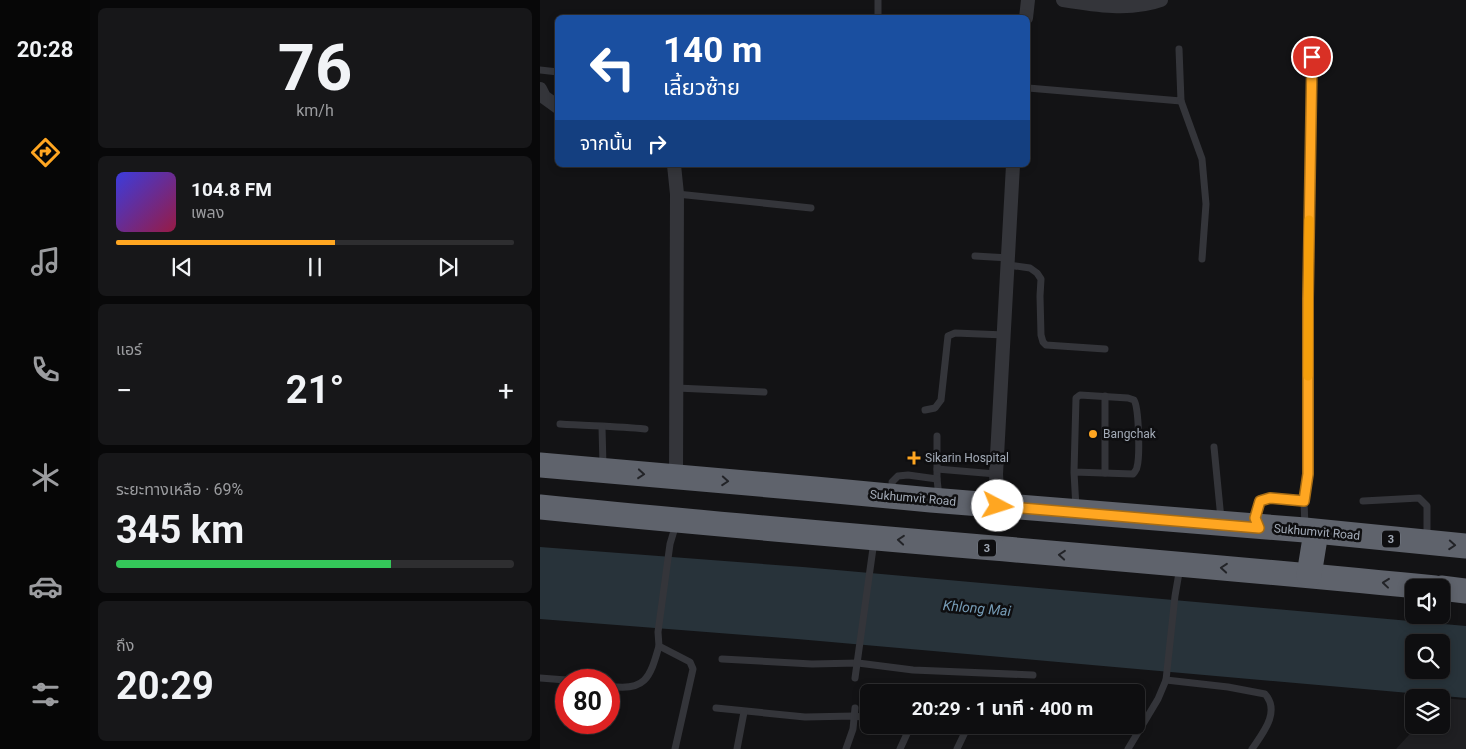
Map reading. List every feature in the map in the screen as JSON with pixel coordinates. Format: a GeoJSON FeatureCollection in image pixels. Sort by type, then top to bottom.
{"type":"FeatureCollection","features":[{"type":"Feature","properties":{"kind":"highway","name":"Sukhumvit Road"},"geometry":{"type":"LineString","coordinates":[[540,465],[895,496],[938,489],[998,506],[1311,531],[1466,546]]}},
{"type":"Feature","properties":{"kind":"highway","name":"3"},"geometry":{"type":"LineString","coordinates":[[540,508],[673,533],[873,549],[1180,565],[1405,585]]}},
{"type":"Feature","properties":{"kind":"highway"},"geometry":{"type":"LineString","coordinates":[[1309,575],[1311,531]]}},
{"type":"Feature","properties":{"kind":"highway"},"geometry":{"type":"LineString","coordinates":[[1450,589],[1466,591]]}},
{"type":"Feature","properties":{"kind":"street"},"geometry":{"type":"LineString","coordinates":[[1026,15],[1028,0]]}},
{"type":"Feature","properties":{"kind":"street"},"geometry":{"type":"LineString","coordinates":[[1063,0],[1132,6],[1161,0]]}},
{"type":"Feature","properties":{"kind":"street"},"geometry":{"type":"LineString","coordinates":[[540,88],[544,97],[555,105]]}},
{"type":"Feature","properties":{"kind":"street"},"geometry":{"type":"LineString","coordinates":[[674,167],[677,194],[676,478]]}},
{"type":"Feature","properties":{"kind":"street"},"geometry":{"type":"LineString","coordinates":[[998,506],[996,474],[1013,167]]}},
{"type":"Feature","properties":{"kind":"lane"},"geometry":{"type":"LineString","coordinates":[[878,0],[878,15]]}},
{"type":"Feature","properties":{"kind":"lane"},"geometry":{"type":"LineString","coordinates":[[1179,49],[1181,101],[1202,159],[1206,204],[1202,259]]}},
{"type":"Feature","properties":{"kind":"lane"},"geometry":{"type":"LineString","coordinates":[[1311,531],[1304,501],[1308,474],[1308,299],[1312,57]]}},
{"type":"Feature","properties":{"kind":"lane"},"geometry":{"type":"LineString","coordinates":[[540,70],[555,72]]}},
{"type":"Feature","properties":{"kind":"lane"},"geometry":{"type":"LineString","coordinates":[[1030,88],[1181,101]]}},
{"type":"Feature","properties":{"kind":"lane"},"geometry":{"type":"LineString","coordinates":[[677,194],[811,208]]}},
{"type":"Feature","properties":{"kind":"lane"},"geometry":{"type":"LineString","coordinates":[[975,256],[1030,268],[1037,273],[1041,279],[1042,335],[1046,345],[1105,349]]}},
{"type":"Feature","properties":{"kind":"lane"},"geometry":{"type":"LineString","coordinates":[[925,410],[935,408],[941,400],[948,336],[955,333],[1005,336]]}},
{"type":"Feature","properties":{"kind":"lane"},"geometry":{"type":"LineString","coordinates":[[677,388],[764,392]]}},
{"type":"Feature","properties":{"kind":"lane"},"geometry":{"type":"LineString","coordinates":[[1074,472],[1133,474],[1138,467],[1138,409],[1134,400],[1080,395],[1076,398],[1074,472],[1077,512]]}},
{"type":"Feature","properties":{"kind":"lane"},"geometry":{"type":"LineString","coordinates":[[1105,396],[1105,473]]}},
{"type":"Feature","properties":{"kind":"lane"},"geometry":{"type":"LineString","coordinates":[[560,424],[646,429]]}},
{"type":"Feature","properties":{"kind":"lane"},"geometry":{"type":"LineString","coordinates":[[602,427],[603,471]]}},
{"type":"Feature","properties":{"kind":"lane"},"geometry":{"type":"LineString","coordinates":[[938,436],[938,489]]}},
{"type":"Feature","properties":{"kind":"lane"},"geometry":{"type":"LineString","coordinates":[[1214,447],[1222,524]]}},
{"type":"Feature","properties":{"kind":"lane"},"geometry":{"type":"LineString","coordinates":[[937,469],[996,474]]}},
{"type":"Feature","properties":{"kind":"lane"},"geometry":{"type":"LineString","coordinates":[[1259,528],[1255,518],[1260,501],[1270,498],[1304,501]]}},
{"type":"Feature","properties":{"kind":"lane"},"geometry":{"type":"LineString","coordinates":[[1363,501],[1418,498],[1428,506],[1426,543]]}},
{"type":"Feature","properties":{"kind":"lane"},"geometry":{"type":"LineString","coordinates":[[620,687],[635,688],[646,679],[654,666],[659,646],[658,632],[673,533]]}},
{"type":"Feature","properties":{"kind":"lane"},"geometry":{"type":"LineString","coordinates":[[855,678],[873,549]]}},
{"type":"Feature","properties":{"kind":"lane"},"geometry":{"type":"LineString","coordinates":[[1128,749],[1158,698],[1166,677],[1180,565]]}},
{"type":"Feature","properties":{"kind":"lane"},"geometry":{"type":"LineString","coordinates":[[659,646],[690,662],[693,669],[676,749]]}},
{"type":"Feature","properties":{"kind":"lane"},"geometry":{"type":"LineString","coordinates":[[722,659],[812,664],[858,664],[914,670],[1033,675]]}},
{"type":"Feature","properties":{"kind":"lane"},"geometry":{"type":"LineString","coordinates":[[1166,677],[1265,694],[1271,702],[1272,708],[1267,725],[1252,749]]}},
{"type":"Feature","properties":{"kind":"lane"},"geometry":{"type":"LineString","coordinates":[[540,678],[555,679]]}},
{"type":"Feature","properties":{"kind":"lane"},"geometry":{"type":"LineString","coordinates":[[716,708],[805,717],[860,717]]}},
{"type":"Feature","properties":{"kind":"lane"},"geometry":{"type":"LineString","coordinates":[[846,749],[853,729],[855,708]]}},
{"type":"Feature","properties":{"kind":"lane"},"geometry":{"type":"LineString","coordinates":[[737,749],[744,712]]}},
{"type":"Feature","properties":{"kind":"lane"},"geometry":{"type":"LineString","coordinates":[[900,749],[907,734]]}},
{"type":"Feature","properties":{"kind":"lane"},"geometry":{"type":"LineString","coordinates":[[957,749],[964,734]]}},
{"type":"Feature","properties":{"kind":"shaded area"},"geometry":{"type":"Polygon","coordinates":[[[1450,699],[1466,700],[1466,749],[1396,749],[1410,734],[1450,734],[1450,699]]]}},
{"type":"Feature","properties":{"kind":"water","name":"Khlong Mai"},"geometry":{"type":"Polygon","coordinates":[[[540,547],[803,567],[1405,621],[1405,624],[1466,626],[1466,698],[1450,697],[1450,689],[1405,689],[1405,693],[797,639],[540,619],[540,547]]]}},
{"type":"Feature","properties":{"kind":"slow traffic"},"geometry":{"type":"LineString","coordinates":[[1308,376],[1309,220]]}},
{"type":"Feature","properties":{"kind":"place","name":"Bangchak"},"geometry":{"type":"Point","coordinates":[1093,434]}},
{"type":"Feature","properties":{"kind":"place","name":"Sikarin Hospital"},"geometry":{"type":"Point","coordinates":[914,458]}},
{"type":"Feature","properties":{"kind":"route"},"geometry":{"type":"LineString","coordinates":[[998,506],[1259,528],[1255,518],[1260,501],[1270,498],[1304,501],[1308,474],[1308,299],[1312,57]]}}]}
